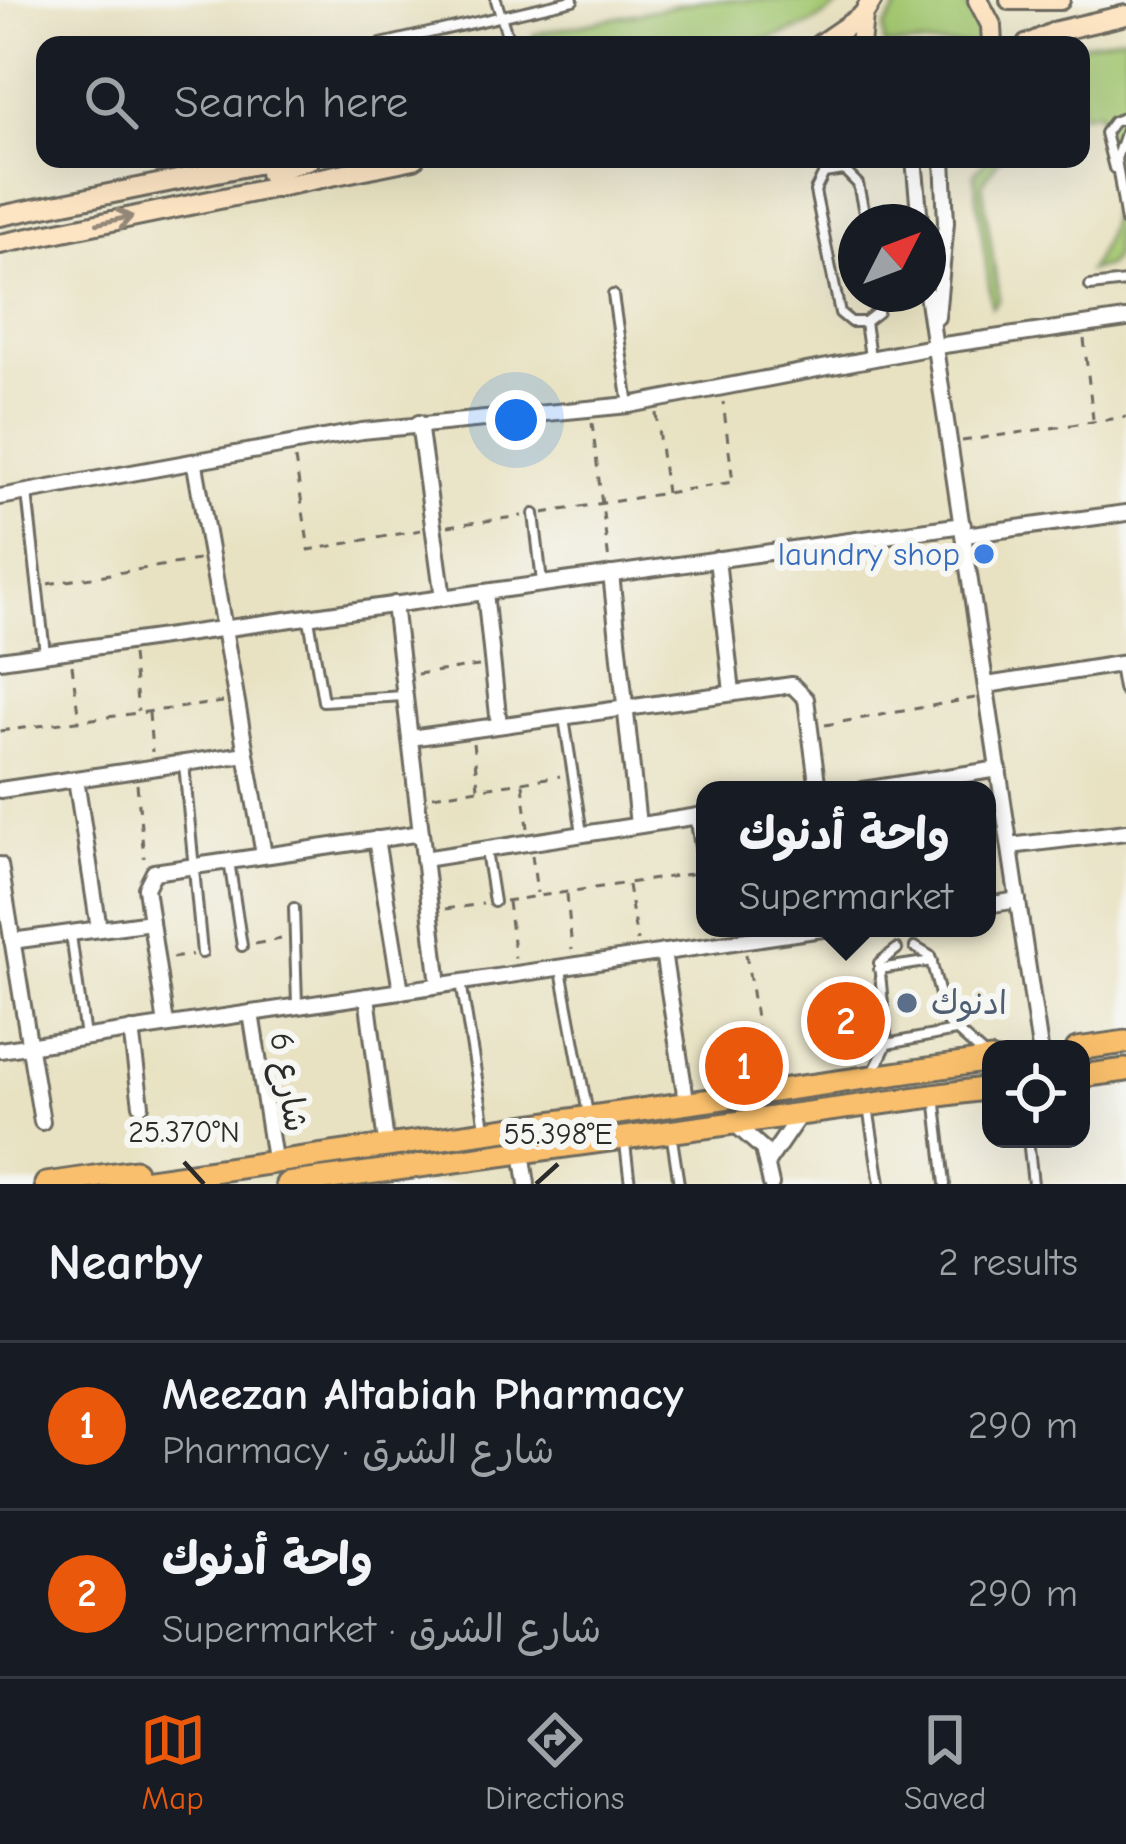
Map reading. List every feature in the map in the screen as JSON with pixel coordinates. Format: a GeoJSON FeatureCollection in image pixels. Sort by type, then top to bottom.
{"type":"FeatureCollection","features":[{"type":"Feature","properties":{"kind":"main road"},"geometry":{"type":"LineString","coordinates":[[978,0],[992,36]]}},
{"type":"Feature","properties":{"kind":"main road"},"geometry":{"type":"LineString","coordinates":[[1010,0],[1060,0]]}},
{"type":"Feature","properties":{"kind":"main road"},"geometry":{"type":"LineString","coordinates":[[831,36],[868,8]]}},
{"type":"Feature","properties":{"kind":"main road"},"geometry":{"type":"LineString","coordinates":[[1046,36],[1126,15]]}},
{"type":"Feature","properties":{"kind":"main road"},"geometry":{"type":"LineString","coordinates":[[0,216],[237,168]]}},
{"type":"Feature","properties":{"kind":"main road"},"geometry":{"type":"LineString","coordinates":[[237,195],[247,178],[280,168]]}},
{"type":"Feature","properties":{"kind":"main road"},"geometry":{"type":"LineString","coordinates":[[0,244],[370,168]]}},
{"type":"Feature","properties":{"kind":"main road"},"geometry":{"type":"LineString","coordinates":[[1090,1047],[1126,1042]]}},
{"type":"Feature","properties":{"kind":"main road"},"geometry":{"type":"LineString","coordinates":[[121,1184],[982,1060]]}},
{"type":"Feature","properties":{"kind":"main road"},"geometry":{"type":"LineString","coordinates":[[1090,1075],[1126,1070]]}},
{"type":"Feature","properties":{"kind":"main road"},"geometry":{"type":"LineString","coordinates":[[287,1184],[408,1176],[522,1152],[982,1089]]}},
{"type":"Feature","properties":{"kind":"main road"},"geometry":{"type":"LineString","coordinates":[[46,1184],[133,1171],[171,1176]]}},
{"type":"Feature","properties":{"kind":"street"},"geometry":{"type":"LineString","coordinates":[[915,168],[918,204]]}},
{"type":"Feature","properties":{"kind":"street"},"geometry":{"type":"LineString","coordinates":[[937,346],[946,222],[943,168]]}},
{"type":"Feature","properties":{"kind":"street"},"geometry":{"type":"LineString","coordinates":[[930,312],[1039,1040]]}},
{"type":"Feature","properties":{"kind":"street"},"geometry":{"type":"LineString","coordinates":[[0,496],[419,423],[629,405],[937,346],[1126,319]]}},
{"type":"Feature","properties":{"kind":"street"},"geometry":{"type":"LineString","coordinates":[[419,423],[443,598]]}},
{"type":"Feature","properties":{"kind":"street"},"geometry":{"type":"LineString","coordinates":[[195,465],[264,855]]}},
{"type":"Feature","properties":{"kind":"street"},"geometry":{"type":"LineString","coordinates":[[0,660],[717,559],[1126,513]]}},
{"type":"Feature","properties":{"kind":"street"},"geometry":{"type":"LineString","coordinates":[[717,559],[732,692]]}},
{"type":"Feature","properties":{"kind":"street"},"geometry":{"type":"LineString","coordinates":[[611,574],[638,825]]}},
{"type":"Feature","properties":{"kind":"street"},"geometry":{"type":"LineString","coordinates":[[485,592],[499,725]]}},
{"type":"Feature","properties":{"kind":"street"},"geometry":{"type":"LineString","coordinates":[[394,604],[439,985]]}},
{"type":"Feature","properties":{"kind":"street"},"geometry":{"type":"LineString","coordinates":[[987,691],[1124,664],[1126,688]]}},
{"type":"Feature","properties":{"kind":"street"},"geometry":{"type":"LineString","coordinates":[[410,738],[797,686],[806,699],[817,781]]}},
{"type":"Feature","properties":{"kind":"street"},"geometry":{"type":"LineString","coordinates":[[0,790],[246,754]]}},
{"type":"Feature","properties":{"kind":"street"},"geometry":{"type":"LineString","coordinates":[[927,781],[999,769]]}},
{"type":"Feature","properties":{"kind":"street"},"geometry":{"type":"LineString","coordinates":[[76,779],[99,929]]}},
{"type":"Feature","properties":{"kind":"street"},"geometry":{"type":"LineString","coordinates":[[424,859],[696,816]]}},
{"type":"Feature","properties":{"kind":"street"},"geometry":{"type":"LineString","coordinates":[[1010,846],[1126,832]]}},
{"type":"Feature","properties":{"kind":"street"},"geometry":{"type":"LineString","coordinates":[[166,1025],[147,882],[159,869],[421,833]]}},
{"type":"Feature","properties":{"kind":"street"},"geometry":{"type":"LineString","coordinates":[[376,839],[400,991]]}},
{"type":"Feature","properties":{"kind":"street"},"geometry":{"type":"LineString","coordinates":[[0,865],[4,914],[42,1122]]}},
{"type":"Feature","properties":{"kind":"street"},"geometry":{"type":"LineString","coordinates":[[996,904],[1018,900]]}},
{"type":"Feature","properties":{"kind":"street"},"geometry":{"type":"LineString","coordinates":[[12,941],[151,922]]}},
{"type":"Feature","properties":{"kind":"street"},"geometry":{"type":"LineString","coordinates":[[0,1050],[639,956],[714,937]]}},
{"type":"Feature","properties":{"kind":"street"},"geometry":{"type":"LineString","coordinates":[[724,937],[765,937]]}},
{"type":"Feature","properties":{"kind":"street"},"geometry":{"type":"LineString","coordinates":[[663,952],[686,1100]]}},
{"type":"Feature","properties":{"kind":"street"},"geometry":{"type":"LineString","coordinates":[[367,996],[386,1143]]}},
{"type":"Feature","properties":{"kind":"street","name":"شارع 6"},"geometry":{"type":"LineString","coordinates":[[251,1013],[274,1159]]}},
{"type":"Feature","properties":{"kind":"street"},"geometry":{"type":"LineString","coordinates":[[131,1030],[141,1105]]}},
{"type":"Feature","properties":{"kind":"street"},"geometry":{"type":"LineString","coordinates":[[768,1161],[781,1135],[801,1114]]}},
{"type":"Feature","properties":{"kind":"street"},"geometry":{"type":"LineString","coordinates":[[734,1123],[755,1138],[768,1161],[771,1184]]}},
{"type":"Feature","properties":{"kind":"street"},"geometry":{"type":"LineString","coordinates":[[522,1152],[527,1184]]}},
{"type":"Feature","properties":{"kind":"lane"},"geometry":{"type":"LineString","coordinates":[[496,0],[507,36]]}},
{"type":"Feature","properties":{"kind":"lane"},"geometry":{"type":"LineString","coordinates":[[415,36],[573,0]]}},
{"type":"Feature","properties":{"kind":"lane"},"geometry":{"type":"LineString","coordinates":[[1126,116],[1113,122],[1106,133],[1126,222]]}},
{"type":"Feature","properties":{"kind":"lane"},"geometry":{"type":"LineString","coordinates":[[1118,177],[1116,148],[1126,130]]}},
{"type":"Feature","properties":{"kind":"lane"},"geometry":{"type":"LineString","coordinates":[[1116,148],[1126,142]]}},
{"type":"Feature","properties":{"kind":"lane"},"geometry":{"type":"LineString","coordinates":[[838,308],[814,191],[819,178],[830,170],[850,173],[862,204]]}},
{"type":"Feature","properties":{"kind":"lane"},"geometry":{"type":"LineString","coordinates":[[1090,286],[1126,281]]}},
{"type":"Feature","properties":{"kind":"lane"},"geometry":{"type":"LineString","coordinates":[[613,296],[629,405]]}},
{"type":"Feature","properties":{"kind":"lane"},"geometry":{"type":"LineString","coordinates":[[841,312],[850,322],[865,322],[878,312]]}},
{"type":"Feature","properties":{"kind":"lane"},"geometry":{"type":"LineString","coordinates":[[865,322],[870,358]]}},
{"type":"Feature","properties":{"kind":"lane"},"geometry":{"type":"LineString","coordinates":[[28,493],[45,654]]}},
{"type":"Feature","properties":{"kind":"lane"},"geometry":{"type":"LineString","coordinates":[[534,514],[542,584]]}},
{"type":"Feature","properties":{"kind":"lane"},"geometry":{"type":"LineString","coordinates":[[308,617],[323,701],[405,695]]}},
{"type":"Feature","properties":{"kind":"lane"},"geometry":{"type":"LineString","coordinates":[[564,716],[582,834]]}},
{"type":"Feature","properties":{"kind":"lane"},"geometry":{"type":"LineString","coordinates":[[184,763],[202,953]]}},
{"type":"Feature","properties":{"kind":"lane"},"geometry":{"type":"LineString","coordinates":[[486,849],[494,902]]}},
{"type":"Feature","properties":{"kind":"lane"},"geometry":{"type":"LineString","coordinates":[[229,860],[242,946]]}},
{"type":"Feature","properties":{"kind":"lane"},"geometry":{"type":"LineString","coordinates":[[294,908],[297,1006]]}},
{"type":"Feature","properties":{"kind":"lane"},"geometry":{"type":"LineString","coordinates":[[71,933],[85,1037]]}},
{"type":"Feature","properties":{"kind":"lane"},"geometry":{"type":"LineString","coordinates":[[915,947],[927,951],[932,962],[942,1011],[955,1031],[982,1052]]}},
{"type":"Feature","properties":{"kind":"lane"},"geometry":{"type":"LineString","coordinates":[[870,1075],[887,1044],[881,957],[897,949]]}},
{"type":"Feature","properties":{"kind":"lane"},"geometry":{"type":"LineString","coordinates":[[879,969],[932,962]]}},
{"type":"Feature","properties":{"kind":"lane"},"geometry":{"type":"LineString","coordinates":[[567,966],[588,1116]]}},
{"type":"Feature","properties":{"kind":"lane"},"geometry":{"type":"LineString","coordinates":[[461,982],[486,1128]]}},
{"type":"Feature","properties":{"kind":"lane"},"geometry":{"type":"LineString","coordinates":[[887,1044],[955,1031]]}},
{"type":"Feature","properties":{"kind":"lane"},"geometry":{"type":"LineString","coordinates":[[935,1096],[945,1184]]}},
{"type":"Feature","properties":{"kind":"lane"},"geometry":{"type":"LineString","coordinates":[[868,1105],[880,1184]]}},
{"type":"Feature","properties":{"kind":"lane"},"geometry":{"type":"LineString","coordinates":[[670,1132],[679,1184]]}},
{"type":"Feature","properties":{"kind":"lane"},"geometry":{"type":"LineString","coordinates":[[624,1138],[630,1184]]}},
{"type":"Feature","properties":{"kind":"lane"},"geometry":{"type":"LineString","coordinates":[[1029,1148],[1033,1184]]}},
{"type":"Feature","properties":{"kind":"path"},"geometry":{"type":"LineString","coordinates":[[1083,325],[1094,422]]}},
{"type":"Feature","properties":{"kind":"path"},"geometry":{"type":"LineString","coordinates":[[293,445],[309,550],[733,482],[721,387]]}},
{"type":"Feature","properties":{"kind":"path"},"geometry":{"type":"LineString","coordinates":[[654,400],[666,494]]}},
{"type":"Feature","properties":{"kind":"path"},"geometry":{"type":"LineString","coordinates":[[590,409],[611,574]]}},
{"type":"Feature","properties":{"kind":"path"},"geometry":{"type":"LineString","coordinates":[[951,442],[1126,417]]}},
{"type":"Feature","properties":{"kind":"path"},"geometry":{"type":"LineString","coordinates":[[38,586],[212,558]]}},
{"type":"Feature","properties":{"kind":"path"},"geometry":{"type":"LineString","coordinates":[[130,643],[138,713]]}},
{"type":"Feature","properties":{"kind":"path"},"geometry":{"type":"LineString","coordinates":[[70,651],[79,721]]}},
{"type":"Feature","properties":{"kind":"path"},"geometry":{"type":"LineString","coordinates":[[402,676],[493,665]]}},
{"type":"Feature","properties":{"kind":"path"},"geometry":{"type":"LineString","coordinates":[[810,728],[987,691]]}},
{"type":"Feature","properties":{"kind":"path"},"geometry":{"type":"LineString","coordinates":[[0,731],[237,700]]}},
{"type":"Feature","properties":{"kind":"path"},"geometry":{"type":"LineString","coordinates":[[148,712],[154,767]]}},
{"type":"Feature","properties":{"kind":"path"},"geometry":{"type":"LineString","coordinates":[[472,729],[478,789]]}},
{"type":"Feature","properties":{"kind":"path"},"geometry":{"type":"LineString","coordinates":[[135,770],[147,882]]}},
{"type":"Feature","properties":{"kind":"path"},"geometry":{"type":"LineString","coordinates":[[417,799],[573,774]]}},
{"type":"Feature","properties":{"kind":"path"},"geometry":{"type":"LineString","coordinates":[[430,911],[696,873]]}},
{"type":"Feature","properties":{"kind":"path"},"geometry":{"type":"LineString","coordinates":[[628,883],[639,956]]}},
{"type":"Feature","properties":{"kind":"path"},"geometry":{"type":"LineString","coordinates":[[567,892],[567,966]]}},
{"type":"Feature","properties":{"kind":"path"},"geometry":{"type":"LineString","coordinates":[[508,900],[517,974]]}},
{"type":"Feature","properties":{"kind":"path"},"geometry":{"type":"LineString","coordinates":[[242,946],[295,937]]}},
{"type":"Feature","properties":{"kind":"path"},"geometry":{"type":"LineString","coordinates":[[744,940],[767,1089]]}},
{"type":"Feature","properties":{"kind":"path"},"geometry":{"type":"LineString","coordinates":[[156,961],[202,953]]}},
{"type":"Feature","properties":{"kind":"green space"},"geometry":{"type":"Polygon","coordinates":[[[704,0],[845,0],[815,21],[779,36],[534,34],[704,0]]]}},
{"type":"Feature","properties":{"kind":"green space"},"geometry":{"type":"Polygon","coordinates":[[[903,0],[962,0],[980,27],[980,36],[884,36],[884,28],[903,0]]]}},
{"type":"Feature","properties":{"kind":"green space"},"geometry":{"type":"Polygon","coordinates":[[[1126,35],[1126,219],[1115,232],[1115,257],[1107,266],[1088,271],[1107,232],[1112,194],[1099,112],[1090,113],[1090,42],[1126,35]]]}},
{"type":"Feature","properties":{"kind":"green space"},"geometry":{"type":"Polygon","coordinates":[[[979,168],[993,168],[982,184],[999,300],[992,307],[974,174],[979,168]]]}},
{"type":"Feature","properties":{"kind":"place","name":"laundry shop"},"geometry":{"type":"Point","coordinates":[984,554]}},
{"type":"Feature","properties":{"kind":"place","name":"ادنوك"},"geometry":{"type":"Point","coordinates":[907,1003]}},
{"type":"Feature","properties":{"kind":"place","name":"واحة أدنوك"},"geometry":{"type":"Point","coordinates":[846,1021]}},
{"type":"Feature","properties":{"kind":"place","name":"Meezan Altabiah Pharmacy"},"geometry":{"type":"Point","coordinates":[744,1066]}}]}
